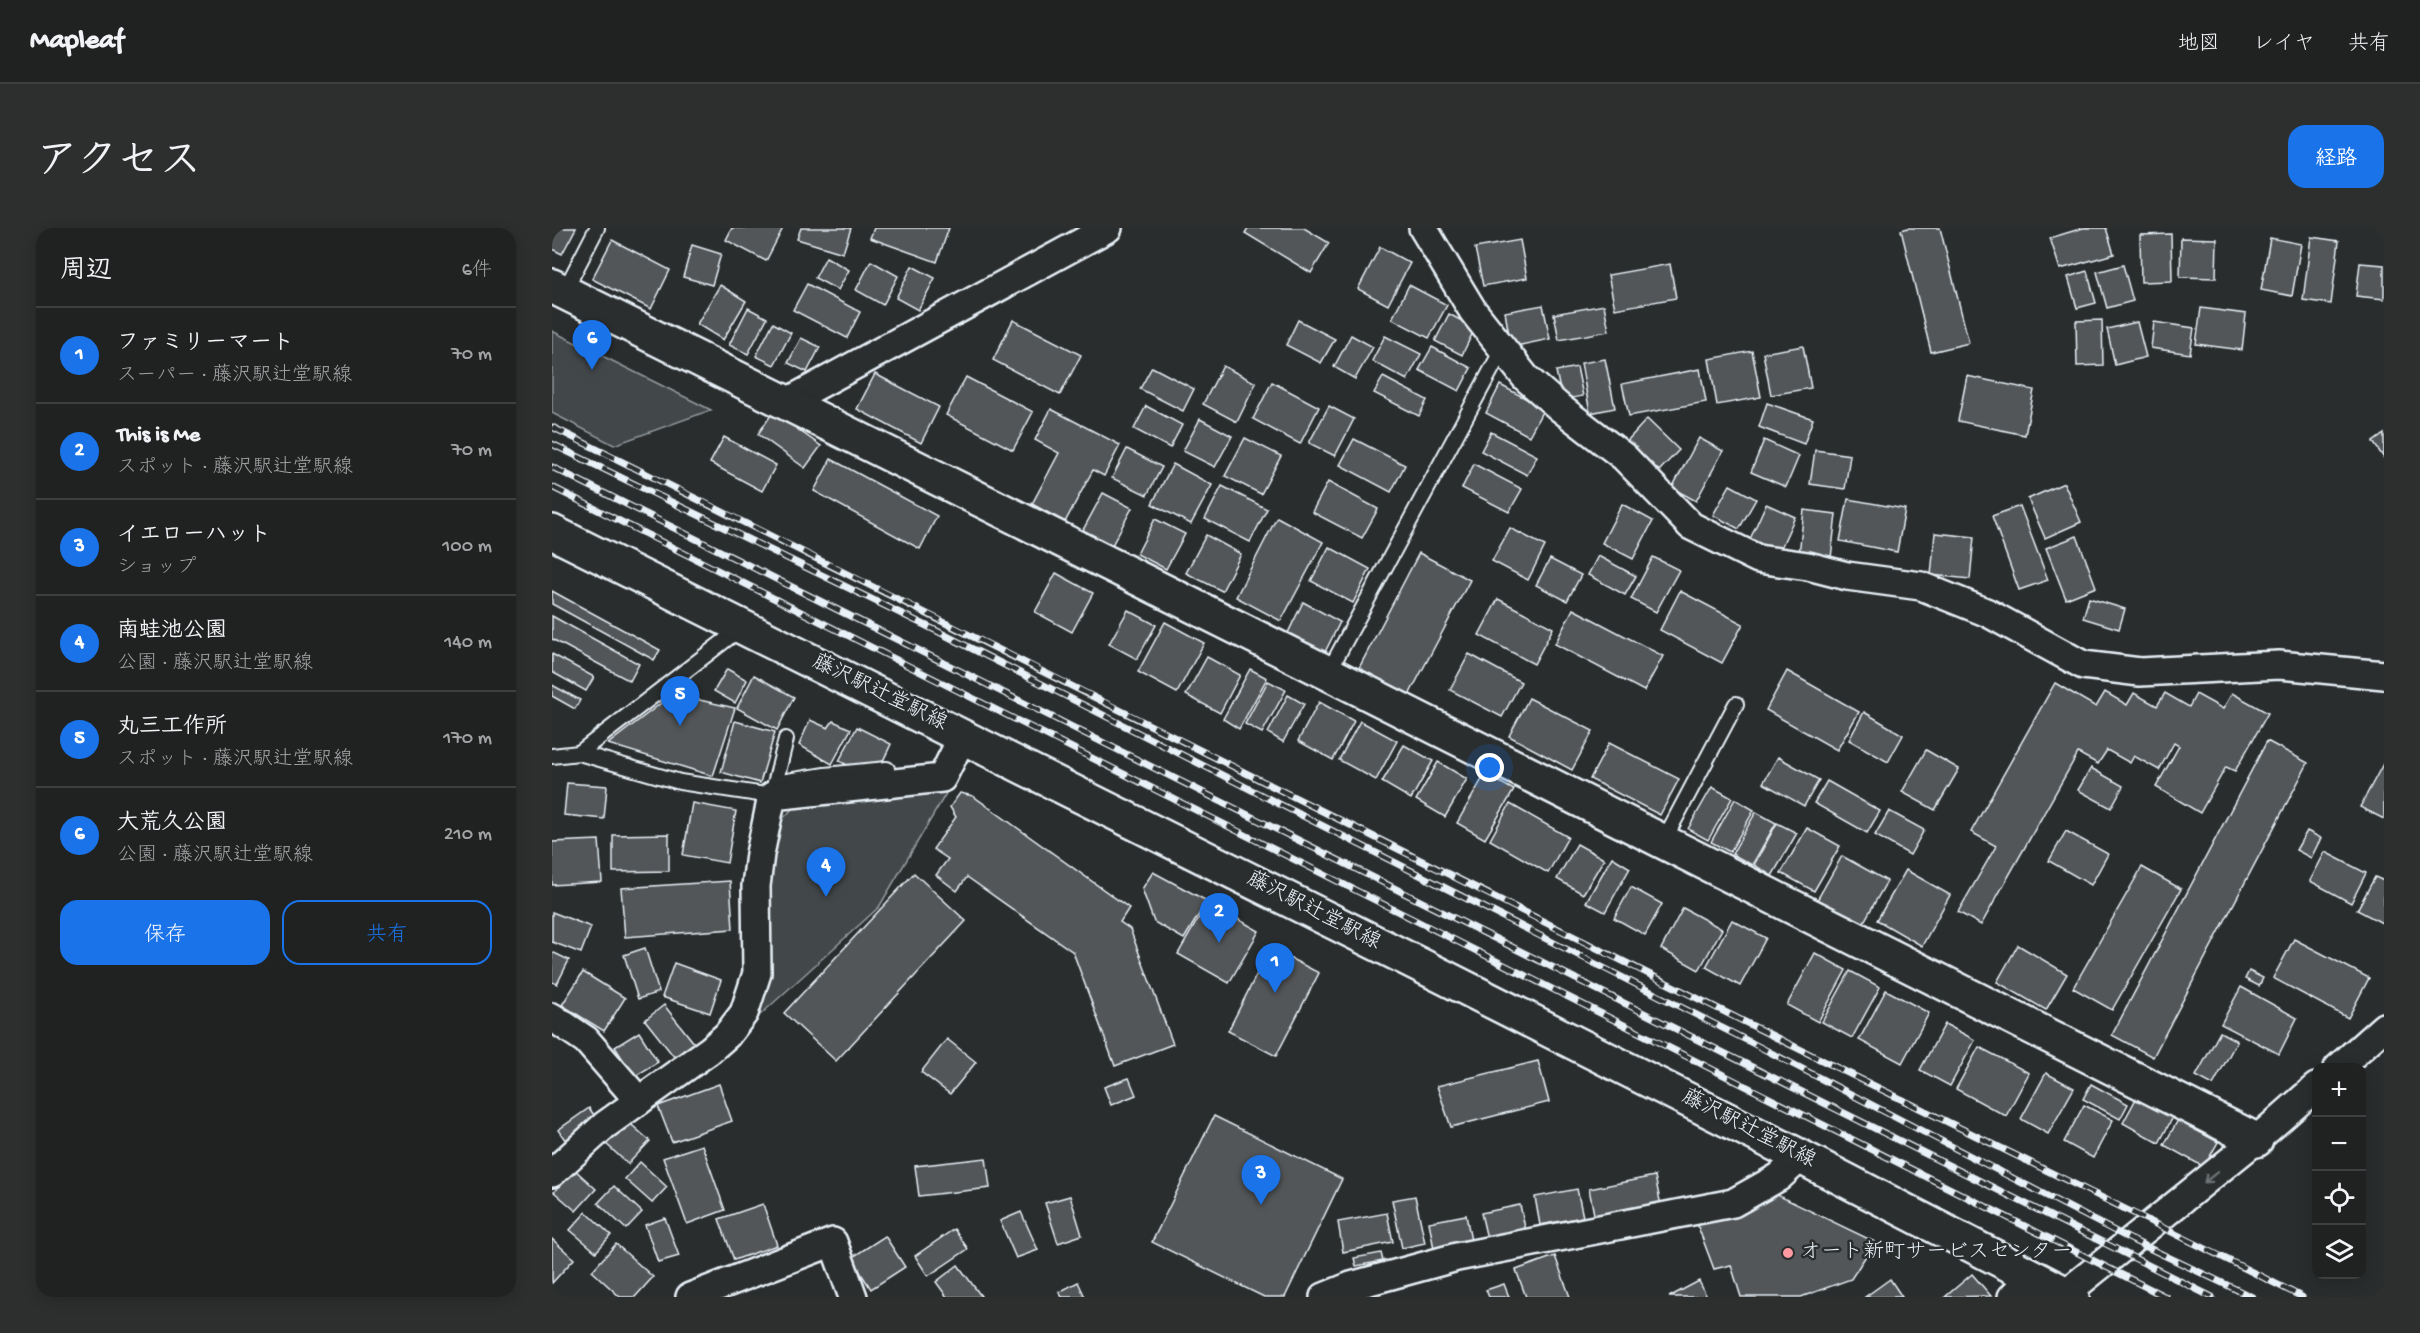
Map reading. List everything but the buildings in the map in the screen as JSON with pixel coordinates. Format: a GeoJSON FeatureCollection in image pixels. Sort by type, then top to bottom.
{"type":"FeatureCollection","features":[{"type":"Feature","properties":{"kind":"street"},"geometry":{"type":"LineString","coordinates":[[785,403],[1073,237],[1108,228]]}},
{"type":"Feature","properties":{"kind":"street"},"geometry":{"type":"LineString","coordinates":[[1422,228],[1473,311],[1526,378],[1559,407],[1624,457],[1691,526],[1758,559],[1808,566],[1847,576],[1921,586],[1988,613],[2083,665],[2140,672],[2279,665],[2384,675]]}},
{"type":"Feature","properties":{"kind":"street"},"geometry":{"type":"LineString","coordinates":[[558,289],[2256,1140]]}},
{"type":"Feature","properties":{"kind":"street","name":"藤沢駅辻堂駅線"},"geometry":{"type":"LineString","coordinates":[[552,532],[1801,1157],[2024,1287],[2068,1295]]}},
{"type":"Feature","properties":{"kind":"street"},"geometry":{"type":"LineString","coordinates":[[552,1173],[605,1125],[710,1050],[727,1035],[744,1013],[757,973],[756,886],[760,854],[774,790],[942,778],[963,736]]}},
{"type":"Feature","properties":{"kind":"street"},"geometry":{"type":"LineString","coordinates":[[552,1017],[586,1040],[639,1101]]}},
{"type":"Feature","properties":{"kind":"street"},"geometry":{"type":"LineString","coordinates":[[2344,1063],[2384,1027]]}},
{"type":"Feature","properties":{"kind":"street"},"geometry":{"type":"LineString","coordinates":[[2068,1295],[2256,1140],[2312,1091]]}},
{"type":"Feature","properties":{"kind":"street"},"geometry":{"type":"LineString","coordinates":[[1324,1297],[1351,1286],[1457,1257],[1733,1203],[1779,1177],[1801,1157]]}},
{"type":"Feature","properties":{"kind":"street"},"geometry":{"type":"LineString","coordinates":[[690,1297],[833,1242],[853,1297]]}},
{"type":"Feature","properties":{"kind":"lane"},"geometry":{"type":"LineString","coordinates":[[558,289],[597,228]]}},
{"type":"Feature","properties":{"kind":"lane"},"geometry":{"type":"LineString","coordinates":[[1328,673],[1503,348]]}},
{"type":"Feature","properties":{"kind":"lane"},"geometry":{"type":"LineString","coordinates":[[579,753],[742,628]]}},
{"type":"Feature","properties":{"kind":"lane"},"geometry":{"type":"LineString","coordinates":[[1663,842],[1736,704]]}},
{"type":"Feature","properties":{"kind":"lane"},"geometry":{"type":"LineString","coordinates":[[774,790],[786,739]]}},
{"type":"Feature","properties":{"kind":"lane"},"geometry":{"type":"LineString","coordinates":[[552,756],[579,753],[680,782],[774,790],[825,775],[887,769]]}},
{"type":"Feature","properties":{"kind":"shaded area"},"geometry":{"type":"Polygon","coordinates":[[[552,331],[711,410],[614,445],[552,413],[552,331]]]}},
{"type":"Feature","properties":{"kind":"shaded area"},"geometry":{"type":"Polygon","coordinates":[[[948,790],[879,907],[759,1016],[768,974],[766,886],[777,825],[794,807],[906,792],[948,790]]]}},
{"type":"Feature","properties":{"kind":"railway"},"geometry":{"type":"LineString","coordinates":[[552,427],[2302,1297]]}},
{"type":"Feature","properties":{"kind":"railway"},"geometry":{"type":"LineString","coordinates":[[552,444],[937,631],[1754,1044],[2132,1240],[2252,1297]]}},
{"type":"Feature","properties":{"kind":"railway"},"geometry":{"type":"LineString","coordinates":[[552,467],[2212,1297]]}},
{"type":"Feature","properties":{"kind":"railway"},"geometry":{"type":"LineString","coordinates":[[552,487],[2166,1297]]}},
{"type":"Feature","properties":{"kind":"place","name":"大荒久公園"},"geometry":{"type":"Point","coordinates":[592,370]}},
{"type":"Feature","properties":{"kind":"place","name":"丸三工作所"},"geometry":{"type":"Point","coordinates":[680,726]}},
{"type":"Feature","properties":{"kind":"place","name":"南蛙池公園"},"geometry":{"type":"Point","coordinates":[826,897]}},
{"type":"Feature","properties":{"kind":"place","name":"This is Me"},"geometry":{"type":"Point","coordinates":[1219,943]}},
{"type":"Feature","properties":{"kind":"place","name":"ファミリーマート"},"geometry":{"type":"Point","coordinates":[1275,993]}},
{"type":"Feature","properties":{"kind":"place","name":"イエローハット"},"geometry":{"type":"Point","coordinates":[1261,1205]}},
{"type":"Feature","properties":{"kind":"place","name":"オート新町サービスセンター"},"geometry":{"type":"Point","coordinates":[1788,1253]}}]}
